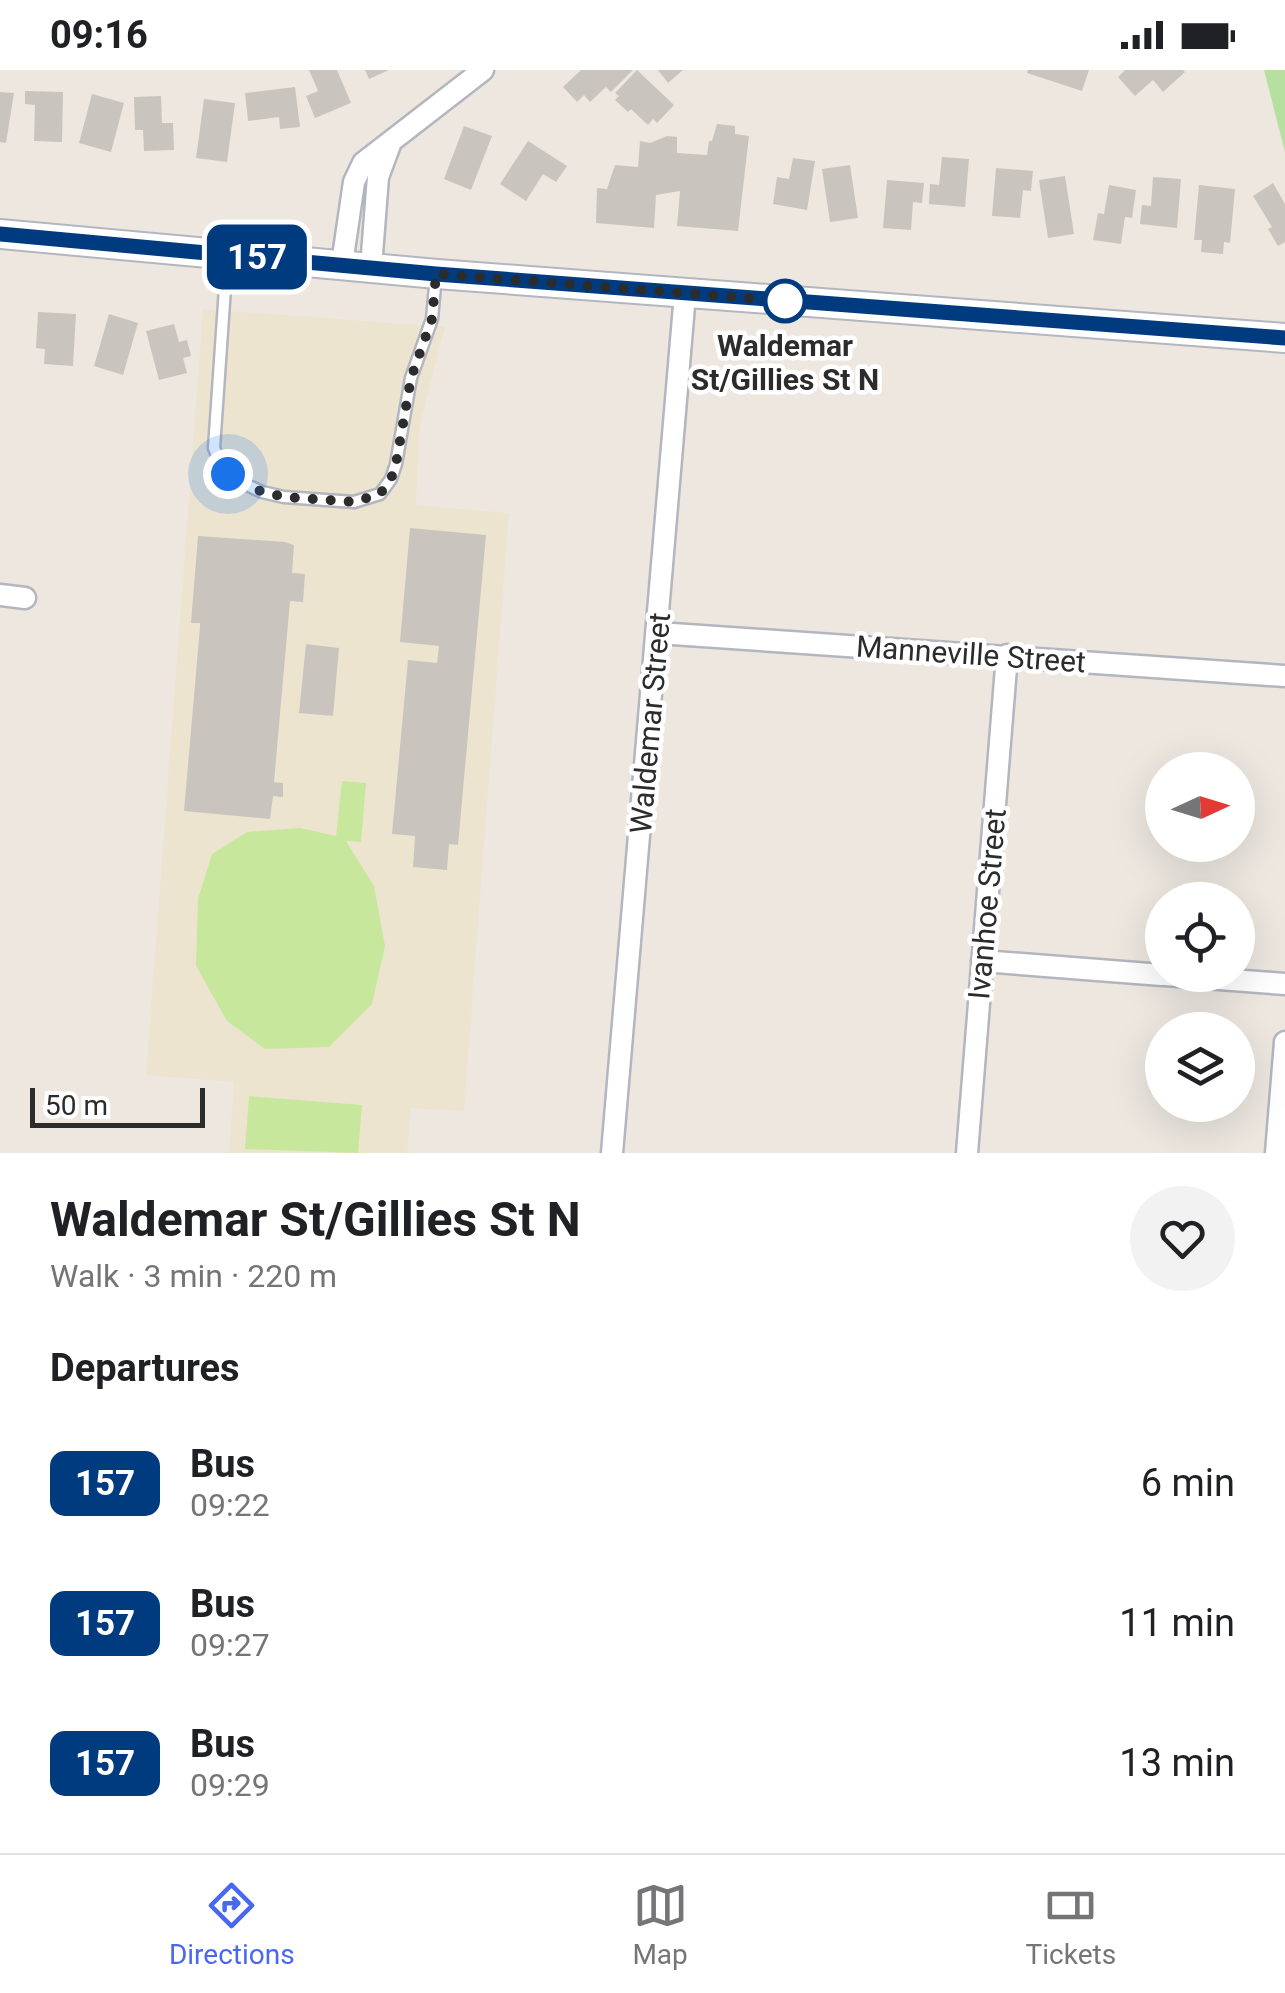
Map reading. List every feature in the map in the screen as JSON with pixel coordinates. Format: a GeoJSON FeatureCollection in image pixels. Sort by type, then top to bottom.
{"type":"FeatureCollection","features":[{"type":"Feature","properties":{"kind":"main road"},"geometry":{"type":"LineString","coordinates":[[0,234],[436,274],[1285,338]]}},
{"type":"Feature","properties":{"kind":"street"},"geometry":{"type":"LineString","coordinates":[[342,264],[359,168],[484,70]]}},
{"type":"Feature","properties":{"kind":"street"},"geometry":{"type":"LineString","coordinates":[[371,267],[378,177],[384,156],[396,137]]}},
{"type":"Feature","properties":{"kind":"street","name":"Waldemar Street"},"geometry":{"type":"LineString","coordinates":[[612,1153],[685,294]]}},
{"type":"Feature","properties":{"kind":"street"},"geometry":{"type":"LineString","coordinates":[[0,596],[25,598]]}},
{"type":"Feature","properties":{"kind":"street","name":"Manneville Street"},"geometry":{"type":"LineString","coordinates":[[658,633],[1285,676]]}},
{"type":"Feature","properties":{"kind":"street","name":"Ivanhoe Street"},"geometry":{"type":"LineString","coordinates":[[966,1153],[1007,655]]}},
{"type":"Feature","properties":{"kind":"street"},"geometry":{"type":"LineString","coordinates":[[982,961],[1145,974]]}},
{"type":"Feature","properties":{"kind":"street"},"geometry":{"type":"LineString","coordinates":[[1255,982],[1285,984]]}},
{"type":"Feature","properties":{"kind":"street"},"geometry":{"type":"LineString","coordinates":[[1276,1153],[1285,1042]]}},
{"type":"Feature","properties":{"kind":"lane"},"geometry":{"type":"LineString","coordinates":[[228,255],[214,448],[232,478],[253,489],[284,497],[354,502],[374,498],[386,488],[396,464],[411,378],[432,319],[436,274]]}},
{"type":"Feature","properties":{"kind":"shaded area"},"geometry":{"type":"Polygon","coordinates":[[[203,309],[445,327],[420,425],[416,505],[509,513],[464,1111],[411,1108],[407,1153],[229,1153],[234,1082],[146,1075],[203,309]]]}},
{"type":"Feature","properties":{"kind":"green space"},"geometry":{"type":"Polygon","coordinates":[[[1264,70],[1285,70],[1285,152],[1264,70]]]}},
{"type":"Feature","properties":{"kind":"green space"},"geometry":{"type":"Polygon","coordinates":[[[342,781],[366,783],[361,842],[346,841],[374,886],[385,946],[372,1004],[329,1047],[265,1049],[227,1021],[196,966],[198,899],[212,854],[247,832],[300,828],[336,836],[342,781]]]}},
{"type":"Feature","properties":{"kind":"green space"},"geometry":{"type":"Polygon","coordinates":[[[249,1096],[362,1105],[358,1153],[245,1149],[249,1096]]]}},
{"type":"Feature","properties":{"kind":"building"},"geometry":{"type":"Polygon","coordinates":[[[309,70],[337,70],[351,103],[315,118],[306,96],[318,91],[309,70]]]}},
{"type":"Feature","properties":{"kind":"building"},"geometry":{"type":"Polygon","coordinates":[[[365,70],[389,70],[369,79],[365,70]]]}},
{"type":"Feature","properties":{"kind":"building"},"geometry":{"type":"Polygon","coordinates":[[[581,70],[633,70],[611,92],[606,87],[590,102],[584,95],[577,102],[563,87],[581,70]]]}},
{"type":"Feature","properties":{"kind":"building"},"geometry":{"type":"Polygon","coordinates":[[[637,70],[674,105],[657,123],[653,119],[648,125],[615,100],[619,96],[615,93],[637,70]]]}},
{"type":"Feature","properties":{"kind":"building"},"geometry":{"type":"Polygon","coordinates":[[[658,70],[683,70],[668,83],[658,70]]]}},
{"type":"Feature","properties":{"kind":"building"},"geometry":{"type":"Polygon","coordinates":[[[1089,70],[1082,91],[1027,73],[1089,70]]]}},
{"type":"Feature","properties":{"kind":"building"},"geometry":{"type":"Polygon","coordinates":[[[1125,70],[1185,72],[1163,92],[1153,80],[1135,96],[1118,77],[1125,70]]]}},
{"type":"Feature","properties":{"kind":"building"},"geometry":{"type":"Polygon","coordinates":[[[295,87],[300,127],[280,129],[279,117],[248,121],[245,93],[295,87]]]}},
{"type":"Feature","properties":{"kind":"building"},"geometry":{"type":"Polygon","coordinates":[[[25,91],[63,92],[62,142],[34,141],[35,105],[25,104],[25,91]]]}},
{"type":"Feature","properties":{"kind":"building"},"geometry":{"type":"Polygon","coordinates":[[[0,92],[14,93],[6,143],[0,142],[0,92]]]}},
{"type":"Feature","properties":{"kind":"building"},"geometry":{"type":"Polygon","coordinates":[[[92,94],[124,103],[111,152],[79,143],[92,94]]]}},
{"type":"Feature","properties":{"kind":"building"},"geometry":{"type":"Polygon","coordinates":[[[161,96],[162,123],[173,123],[174,150],[144,151],[143,130],[135,130],[134,97],[161,96]]]}},
{"type":"Feature","properties":{"kind":"building"},"geometry":{"type":"Polygon","coordinates":[[[204,99],[235,103],[227,162],[196,158],[204,99]]]}},
{"type":"Feature","properties":{"kind":"building"},"geometry":{"type":"Polygon","coordinates":[[[717,124],[735,126],[735,134],[749,136],[738,231],[677,226],[680,191],[656,195],[654,228],[596,223],[597,188],[607,189],[615,165],[638,167],[640,141],[650,143],[667,136],[677,137],[677,153],[707,155],[717,124]]]}},
{"type":"Feature","properties":{"kind":"building"},"geometry":{"type":"Polygon","coordinates":[[[464,126],[492,136],[471,190],[444,179],[464,126]]]}},
{"type":"Feature","properties":{"kind":"building"},"geometry":{"type":"Polygon","coordinates":[[[528,141],[567,166],[556,182],[543,174],[526,201],[500,184],[528,141]]]}},
{"type":"Feature","properties":{"kind":"building"},"geometry":{"type":"Polygon","coordinates":[[[942,157],[969,159],[965,207],[929,204],[930,184],[939,185],[942,157]]]}},
{"type":"Feature","properties":{"kind":"building"},"geometry":{"type":"Polygon","coordinates":[[[793,158],[815,161],[807,210],[773,204],[777,177],[789,179],[793,158]]]}},
{"type":"Feature","properties":{"kind":"building"},"geometry":{"type":"Polygon","coordinates":[[[850,165],[858,218],[830,222],[822,169],[850,165]]]}},
{"type":"Feature","properties":{"kind":"building"},"geometry":{"type":"Polygon","coordinates":[[[996,168],[1033,171],[1031,191],[1023,190],[1020,218],[992,216],[996,168]]]}},
{"type":"Feature","properties":{"kind":"building"},"geometry":{"type":"Polygon","coordinates":[[[1065,176],[1074,234],[1048,238],[1039,180],[1065,176]]]}},
{"type":"Feature","properties":{"kind":"building"},"geometry":{"type":"Polygon","coordinates":[[[1153,177],[1181,179],[1177,228],[1140,224],[1142,205],[1151,206],[1153,177]]]}},
{"type":"Feature","properties":{"kind":"building"},"geometry":{"type":"Polygon","coordinates":[[[887,180],[924,183],[922,203],[913,202],[911,230],[883,228],[887,180]]]}},
{"type":"Feature","properties":{"kind":"building"},"geometry":{"type":"Polygon","coordinates":[[[1273,183],[1285,204],[1285,242],[1278,246],[1268,229],[1272,227],[1253,196],[1273,183]]]}},
{"type":"Feature","properties":{"kind":"building"},"geometry":{"type":"Polygon","coordinates":[[[1109,185],[1136,190],[1132,218],[1125,217],[1121,244],[1093,240],[1098,213],[1104,214],[1109,185]]]}},
{"type":"Feature","properties":{"kind":"building"},"geometry":{"type":"Polygon","coordinates":[[[1199,185],[1235,189],[1230,243],[1224,242],[1223,254],[1201,252],[1202,240],[1194,240],[1199,185]]]}},
{"type":"Feature","properties":{"kind":"building"},"geometry":{"type":"Polygon","coordinates":[[[38,312],[76,314],[73,366],[44,364],[45,349],[36,348],[38,312]]]}},
{"type":"Feature","properties":{"kind":"building"},"geometry":{"type":"Polygon","coordinates":[[[109,314],[138,323],[123,375],[94,366],[109,314]]]}},
{"type":"Feature","properties":{"kind":"building"},"geometry":{"type":"Polygon","coordinates":[[[174,324],[179,342],[187,340],[191,356],[183,358],[187,373],[159,380],[146,331],[174,324]]]}},
{"type":"Feature","properties":{"kind":"building"},"geometry":{"type":"Polygon","coordinates":[[[410,528],[486,535],[458,845],[449,844],[447,870],[413,867],[415,836],[392,834],[408,660],[437,663],[439,646],[400,642],[410,528]]]}},
{"type":"Feature","properties":{"kind":"building"},"geometry":{"type":"Polygon","coordinates":[[[198,536],[294,545],[292,573],[305,574],[303,602],[290,601],[274,782],[283,783],[283,797],[273,796],[270,819],[184,811],[200,627],[200,623],[191,623],[198,536]]]}},
{"type":"Feature","properties":{"kind":"building"},"geometry":{"type":"Polygon","coordinates":[[[306,644],[339,648],[333,716],[299,713],[306,644]]]}},
{"type":"Feature","properties":{"kind":"bus line","name":"157"},"geometry":{"type":"LineString","coordinates":[[0,234],[436,274],[1285,338]]}},
{"type":"Feature","properties":{"kind":"place","name":"Waldemar St/Gillies St N"},"geometry":{"type":"Point","coordinates":[785,301]}},
{"type":"Feature","properties":{"kind":"route"},"geometry":{"type":"LineString","coordinates":[[228,474],[253,489],[284,497],[354,502],[380,494],[396,464],[411,378],[432,319],[436,274],[798,302],[785,301]]}}]}
